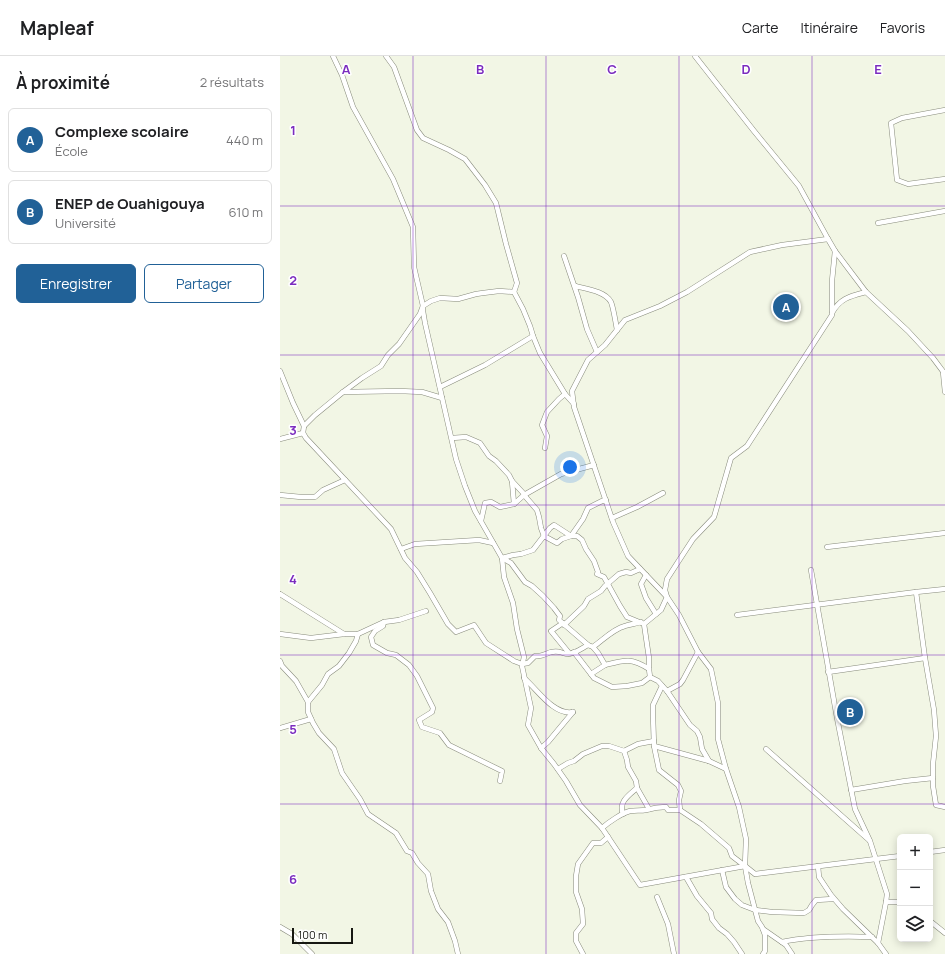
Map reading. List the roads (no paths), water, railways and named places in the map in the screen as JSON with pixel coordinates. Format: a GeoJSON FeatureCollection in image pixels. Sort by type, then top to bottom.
{"type":"FeatureCollection","features":[{"type":"Feature","properties":{"kind":"street"},"geometry":{"type":"LineString","coordinates":[[333,56],[342,75],[353,107],[393,179],[413,227],[414,267],[424,306],[423,311],[425,323],[456,459],[475,511],[502,558],[504,576],[513,603],[517,629],[524,657],[522,664],[524,678],[531,708],[528,725],[540,748],[566,781],[580,805],[602,828],[640,885],[745,866]]}},
{"type":"Feature","properties":{"kind":"street"},"geometry":{"type":"LineString","coordinates":[[386,56],[394,67],[417,130],[423,138],[465,159],[496,203],[517,283],[514,292],[523,309],[540,353],[565,394],[574,404]]}},
{"type":"Feature","properties":{"kind":"street"},"geometry":{"type":"LineString","coordinates":[[695,56],[799,186],[835,251],[866,292],[933,358],[944,373],[945,392]]}},
{"type":"Feature","properties":{"kind":"street"},"geometry":{"type":"LineString","coordinates":[[945,110],[902,118],[891,123],[897,180],[908,184],[945,179]]}},
{"type":"Feature","properties":{"kind":"street"},"geometry":{"type":"LineString","coordinates":[[878,223],[945,211]]}},
{"type":"Feature","properties":{"kind":"street"},"geometry":{"type":"LineString","coordinates":[[763,954],[765,950],[765,935],[758,921],[745,866],[746,839],[739,808],[726,770],[718,739],[718,702],[711,669],[698,652],[679,615],[667,597],[628,556],[612,518],[574,404],[572,392],[588,360],[605,345],[625,320],[660,306],[687,292],[750,252],[782,245],[828,239]]}},
{"type":"Feature","properties":{"kind":"street"},"geometry":{"type":"LineString","coordinates":[[832,315],[832,281],[835,251]]}},
{"type":"Feature","properties":{"kind":"street"},"geometry":{"type":"LineString","coordinates":[[564,256],[575,286],[587,329],[597,352]]}},
{"type":"Feature","properties":{"kind":"street"},"geometry":{"type":"LineString","coordinates":[[575,286],[597,291],[610,301],[617,330]]}},
{"type":"Feature","properties":{"kind":"street"},"geometry":{"type":"LineString","coordinates":[[304,426],[343,392],[381,366],[388,355],[400,344],[424,306],[431,301],[440,298],[458,299],[476,294],[500,291],[514,292]]}},
{"type":"Feature","properties":{"kind":"street"},"geometry":{"type":"LineString","coordinates":[[593,647],[613,631],[625,626],[642,623],[661,610],[667,597],[665,590],[667,579],[693,539],[714,517],[731,458],[747,446],[832,315],[836,306],[844,299],[852,295],[866,292]]}},
{"type":"Feature","properties":{"kind":"street"},"geometry":{"type":"LineString","coordinates":[[440,387],[485,365],[533,336]]}},
{"type":"Feature","properties":{"kind":"street"},"geometry":{"type":"LineString","coordinates":[[280,371],[304,426],[306,438],[391,529],[406,558],[417,572],[448,624],[456,632],[474,625],[486,643],[514,661],[522,664],[528,663],[535,656],[540,657],[550,652],[558,651],[567,654],[588,645]]}},
{"type":"Feature","properties":{"kind":"street"},"geometry":{"type":"LineString","coordinates":[[343,392],[422,392],[442,398]]}},
{"type":"Feature","properties":{"kind":"street"},"geometry":{"type":"LineString","coordinates":[[545,448],[547,436],[542,425],[547,412],[565,394]]}},
{"type":"Feature","properties":{"kind":"street"},"geometry":{"type":"LineString","coordinates":[[280,439],[304,433]]}},
{"type":"Feature","properties":{"kind":"street"},"geometry":{"type":"LineString","coordinates":[[452,438],[466,437],[480,443],[489,456],[508,474],[512,481],[537,510],[544,536],[557,543],[562,539],[571,536],[577,536],[582,540],[594,561],[598,572],[597,574],[604,577],[627,617],[642,623]]}},
{"type":"Feature","properties":{"kind":"street"},"geometry":{"type":"LineString","coordinates":[[481,521],[485,502],[491,502],[500,507],[514,504],[525,495],[561,474],[594,465]]}},
{"type":"Feature","properties":{"kind":"street"},"geometry":{"type":"LineString","coordinates":[[280,495],[315,497],[323,490],[345,480]]}},
{"type":"Feature","properties":{"kind":"street"},"geometry":{"type":"LineString","coordinates":[[512,481],[514,504]]}},
{"type":"Feature","properties":{"kind":"street"},"geometry":{"type":"LineString","coordinates":[[612,518],[663,493]]}},
{"type":"Feature","properties":{"kind":"street"},"geometry":{"type":"LineString","coordinates":[[571,536],[583,519],[588,508],[606,500]]}},
{"type":"Feature","properties":{"kind":"street"},"geometry":{"type":"LineString","coordinates":[[502,558],[533,550],[550,528],[554,526],[571,536]]}},
{"type":"Feature","properties":{"kind":"street"},"geometry":{"type":"LineString","coordinates":[[828,547],[945,533]]}},
{"type":"Feature","properties":{"kind":"street"},"geometry":{"type":"LineString","coordinates":[[401,548],[417,544],[479,540],[493,544]]}},
{"type":"Feature","properties":{"kind":"street"},"geometry":{"type":"LineString","coordinates":[[502,558],[511,563],[525,582],[532,586],[551,604],[564,624],[588,645],[593,647],[605,665]]}},
{"type":"Feature","properties":{"kind":"street"},"geometry":{"type":"LineString","coordinates":[[569,653],[551,631],[564,624],[584,606],[588,599],[601,591],[619,574],[626,572],[632,573],[640,569]]}},
{"type":"Feature","properties":{"kind":"street"},"geometry":{"type":"LineString","coordinates":[[811,570],[828,672],[855,809],[870,841],[887,894],[878,943]]}},
{"type":"Feature","properties":{"kind":"street"},"geometry":{"type":"LineString","coordinates":[[646,575],[642,584],[646,598],[656,614]]}},
{"type":"Feature","properties":{"kind":"street"},"geometry":{"type":"LineString","coordinates":[[737,616],[945,589]]}},
{"type":"Feature","properties":{"kind":"street"},"geometry":{"type":"LineString","coordinates":[[916,592],[934,710],[936,736],[933,764],[933,786],[936,805],[945,807]]}},
{"type":"Feature","properties":{"kind":"street"},"geometry":{"type":"LineString","coordinates":[[280,594],[344,634]]}},
{"type":"Feature","properties":{"kind":"street"},"geometry":{"type":"LineString","coordinates":[[280,634],[311,638],[358,634],[384,622],[399,620],[426,611]]}},
{"type":"Feature","properties":{"kind":"street"},"geometry":{"type":"LineString","coordinates":[[384,622],[383,626],[375,631],[371,637],[373,645],[387,653],[396,655],[408,665],[417,676],[433,708],[432,712],[419,720],[422,727],[440,733],[449,746],[502,771],[500,781]]}},
{"type":"Feature","properties":{"kind":"street"},"geometry":{"type":"LineString","coordinates":[[642,623],[649,658],[650,677]]}},
{"type":"Feature","properties":{"kind":"street"},"geometry":{"type":"LineString","coordinates":[[308,702],[322,685],[328,674],[339,666],[349,653],[358,634]]}},
{"type":"Feature","properties":{"kind":"street"},"geometry":{"type":"LineString","coordinates":[[574,652],[594,678],[612,687],[642,683],[650,677]]}},
{"type":"Feature","properties":{"kind":"street"},"geometry":{"type":"LineString","coordinates":[[667,691],[680,684],[698,652]]}},
{"type":"Feature","properties":{"kind":"street"},"geometry":{"type":"LineString","coordinates":[[828,672],[925,658]]}},
{"type":"Feature","properties":{"kind":"street"},"geometry":{"type":"LineString","coordinates":[[591,674],[605,665],[622,661],[633,660],[649,668]]}},
{"type":"Feature","properties":{"kind":"street"},"geometry":{"type":"LineString","coordinates":[[280,661],[282,666],[296,681],[308,702],[308,712],[311,719],[319,733],[334,749],[342,773],[360,799],[368,814],[396,833],[407,851],[412,853],[418,863],[428,874],[431,890],[438,909],[448,922],[458,954]]}},
{"type":"Feature","properties":{"kind":"street"},"geometry":{"type":"LineString","coordinates":[[650,677],[658,681],[667,691],[690,725],[697,731],[700,737],[702,749],[709,761]]}},
{"type":"Feature","properties":{"kind":"street"},"geometry":{"type":"LineString","coordinates":[[524,678],[552,706],[567,714],[573,712],[551,738],[540,748]]}},
{"type":"Feature","properties":{"kind":"street"},"geometry":{"type":"LineString","coordinates":[[662,686],[654,705],[654,744],[659,770],[678,785],[681,791],[680,810]]}},
{"type":"Feature","properties":{"kind":"street"},"geometry":{"type":"LineString","coordinates":[[280,728],[311,719]]}},
{"type":"Feature","properties":{"kind":"street"},"geometry":{"type":"LineString","coordinates":[[558,770],[583,754],[602,746],[609,746],[624,751],[638,744],[654,744],[709,761],[726,770]]}},
{"type":"Feature","properties":{"kind":"street"},"geometry":{"type":"LineString","coordinates":[[766,749],[870,841]]}},
{"type":"Feature","properties":{"kind":"street"},"geometry":{"type":"LineString","coordinates":[[624,751],[628,760],[628,767],[649,809]]}},
{"type":"Feature","properties":{"kind":"street"},"geometry":{"type":"LineString","coordinates":[[852,790],[933,778]]}},
{"type":"Feature","properties":{"kind":"street"},"geometry":{"type":"LineString","coordinates":[[623,814],[621,810],[622,803],[629,794],[638,788]]}},
{"type":"Feature","properties":{"kind":"street"},"geometry":{"type":"LineString","coordinates":[[602,828],[623,814],[631,811],[657,807],[666,807],[668,810],[680,810],[701,824],[729,848],[732,856],[756,874],[897,856]]}},
{"type":"Feature","properties":{"kind":"street"},"geometry":{"type":"LineString","coordinates":[[583,954],[576,941],[576,933],[583,924],[582,909],[576,892],[578,864],[593,843],[601,843],[608,837]]}},
{"type":"Feature","properties":{"kind":"street"},"geometry":{"type":"LineString","coordinates":[[933,852],[945,850]]}},
{"type":"Feature","properties":{"kind":"street"},"geometry":{"type":"LineString","coordinates":[[818,866],[819,877],[833,898],[878,943],[886,954]]}},
{"type":"Feature","properties":{"kind":"street"},"geometry":{"type":"LineString","coordinates":[[722,870],[726,887],[735,899],[755,910],[804,914],[816,900],[833,898]]}},
{"type":"Feature","properties":{"kind":"street"},"geometry":{"type":"LineString","coordinates":[[686,877],[697,896],[711,913],[712,919],[719,928],[727,934],[742,954]]}},
{"type":"Feature","properties":{"kind":"street"},"geometry":{"type":"LineString","coordinates":[[657,897],[668,924],[674,954]]}},
{"type":"Feature","properties":{"kind":"street"},"geometry":{"type":"LineString","coordinates":[[886,902],[897,902]]}},
{"type":"Feature","properties":{"kind":"street"},"geometry":{"type":"LineString","coordinates":[[933,924],[945,934]]}},
{"type":"Feature","properties":{"kind":"street"},"geometry":{"type":"LineString","coordinates":[[280,927],[292,934],[312,954]]}},
{"type":"Feature","properties":{"kind":"street"},"geometry":{"type":"LineString","coordinates":[[762,927],[786,945],[792,954]]}},
{"type":"Feature","properties":{"kind":"street"},"geometry":{"type":"LineString","coordinates":[[782,942],[806,938],[846,936],[872,937]]}},
{"type":"Feature","properties":{"kind":"place","name":"Complexe scolaire"},"geometry":{"type":"Point","coordinates":[786,307]}},
{"type":"Feature","properties":{"kind":"place","name":"ENEP de Ouahigouya"},"geometry":{"type":"Point","coordinates":[850,712]}}]}
